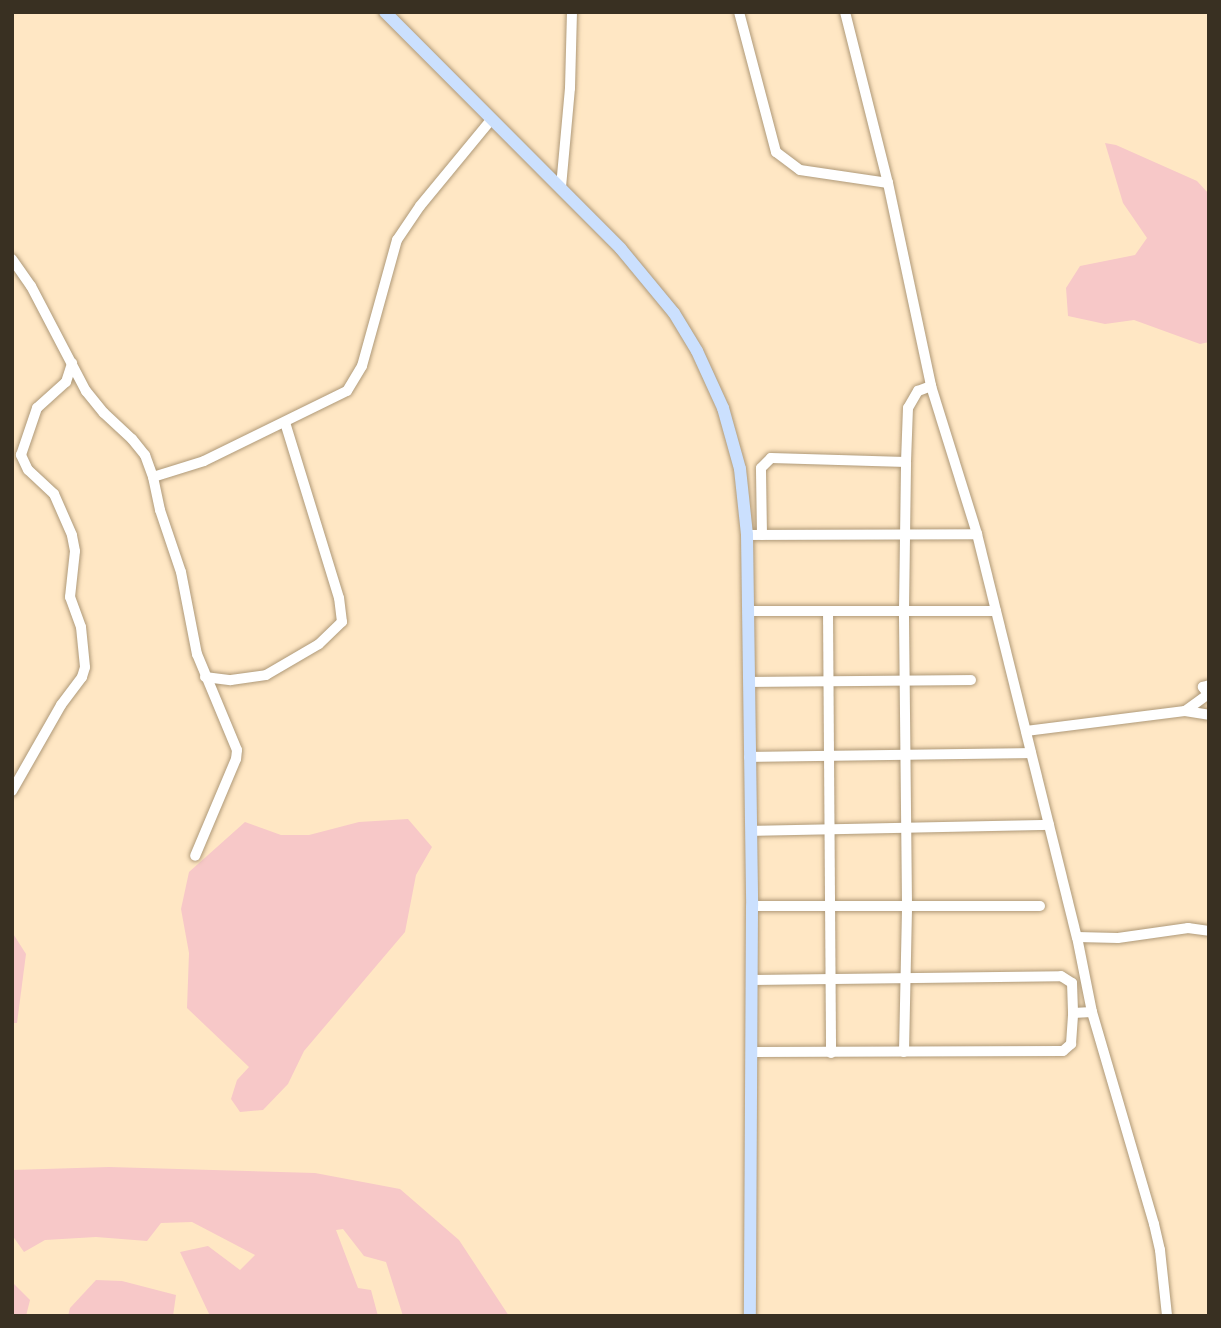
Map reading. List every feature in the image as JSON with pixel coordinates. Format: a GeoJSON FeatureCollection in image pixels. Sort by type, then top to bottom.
{"type":"FeatureCollection","features":[{"type":"Feature","properties":{"kind":"main road"},"geometry":{"type":"LineString","coordinates":[[385,12],[490,121],[561,187],[642,275],[674,313],[697,351],[723,408],[736,457],[747,535],[752,906],[750,1316]]}},
{"type":"Feature","properties":{"kind":"street"},"geometry":{"type":"LineString","coordinates":[[561,187],[570,88],[572,12]]}},
{"type":"Feature","properties":{"kind":"street"},"geometry":{"type":"LineString","coordinates":[[739,12],[776,152],[800,170],[888,183]]}},
{"type":"Feature","properties":{"kind":"street"},"geometry":{"type":"LineString","coordinates":[[845,12],[888,183],[931,386],[977,534],[1077,937],[1092,1012],[1154,1224],[1160,1250],[1167,1316]]}},
{"type":"Feature","properties":{"kind":"street"},"geometry":{"type":"LineString","coordinates":[[153,477],[204,461],[285,424],[354,384],[362,366],[397,240],[420,206],[490,121]]}},
{"type":"Feature","properties":{"kind":"street"},"geometry":{"type":"LineString","coordinates":[[12,259],[31,286],[92,399],[145,455],[181,572],[197,654],[237,750],[236,759],[195,856]]}},
{"type":"Feature","properties":{"kind":"street"},"geometry":{"type":"LineString","coordinates":[[12,790],[57,711],[82,677],[85,667],[81,627],[70,597],[75,551],[72,536],[54,494],[28,470],[20,455],[22,443],[37,408],[66,382],[72,363]]}},
{"type":"Feature","properties":{"kind":"street"},"geometry":{"type":"LineString","coordinates":[[904,1052],[907,830],[904,610],[908,408],[918,391],[931,386]]}},
{"type":"Feature","properties":{"kind":"street"},"geometry":{"type":"LineString","coordinates":[[205,677],[231,680],[266,675],[319,644],[342,622],[339,598],[285,424]]}},
{"type":"Feature","properties":{"kind":"street"},"geometry":{"type":"LineString","coordinates":[[762,535],[761,468],[771,458],[906,462]]}},
{"type":"Feature","properties":{"kind":"street"},"geometry":{"type":"LineString","coordinates":[[747,535],[977,534]]}},
{"type":"Feature","properties":{"kind":"street"},"geometry":{"type":"LineString","coordinates":[[748,611],[996,611]]}},
{"type":"Feature","properties":{"kind":"street"},"geometry":{"type":"LineString","coordinates":[[828,611],[828,979],[831,1053]]}},
{"type":"Feature","properties":{"kind":"street"},"geometry":{"type":"LineString","coordinates":[[749,682],[971,680]]}},
{"type":"Feature","properties":{"kind":"street"},"geometry":{"type":"LineString","coordinates":[[1185,711],[1208,694],[1203,687],[1209,685]]}},
{"type":"Feature","properties":{"kind":"street"},"geometry":{"type":"LineString","coordinates":[[1026,731],[1185,711],[1209,715]]}},
{"type":"Feature","properties":{"kind":"street"},"geometry":{"type":"LineString","coordinates":[[749,757],[1031,753]]}},
{"type":"Feature","properties":{"kind":"street"},"geometry":{"type":"LineString","coordinates":[[751,831],[907,830],[1049,825]]}},
{"type":"Feature","properties":{"kind":"street"},"geometry":{"type":"LineString","coordinates":[[752,906],[1040,906]]}},
{"type":"Feature","properties":{"kind":"street"},"geometry":{"type":"LineString","coordinates":[[1077,937],[1118,938],[1188,929],[1209,932]]}},
{"type":"Feature","properties":{"kind":"street"},"geometry":{"type":"LineString","coordinates":[[752,979],[1061,976],[1072,983],[1073,1013],[1071,1044],[1063,1051],[752,1052]]}},
{"type":"Feature","properties":{"kind":"street"},"geometry":{"type":"LineString","coordinates":[[1073,1013],[1092,1012]]}},
{"type":"Feature","properties":{"kind":"shaded area"},"geometry":{"type":"Polygon","coordinates":[[[1105,143],[1116,145],[1197,181],[1209,194],[1209,342],[1200,344],[1134,320],[1105,324],[1068,316],[1066,288],[1080,266],[1135,255],[1147,238],[1123,203],[1105,143]]]}},
{"type":"Feature","properties":{"kind":"shaded area"},"geometry":{"type":"Polygon","coordinates":[[[408,819],[432,847],[416,875],[405,932],[304,1051],[288,1084],[263,1110],[240,1112],[231,1099],[237,1080],[249,1067],[187,1008],[189,953],[181,909],[189,872],[245,822],[281,835],[309,835],[359,822],[408,819]]]}},
{"type":"Feature","properties":{"kind":"shaded area"},"geometry":{"type":"Polygon","coordinates":[[[12,932],[26,954],[17,1023],[12,1023],[12,932]]]}},
{"type":"Feature","properties":{"kind":"shaded area"},"geometry":{"type":"Polygon","coordinates":[[[109,1167],[315,1173],[400,1189],[459,1240],[509,1316],[403,1316],[386,1262],[364,1256],[343,1229],[336,1230],[358,1288],[371,1290],[378,1316],[210,1316],[180,1252],[208,1246],[240,1270],[255,1255],[192,1222],[161,1223],[147,1241],[96,1237],[45,1240],[24,1252],[12,1235],[12,1170],[109,1167]]]}},
{"type":"Feature","properties":{"kind":"shaded area"},"geometry":{"type":"Polygon","coordinates":[[[96,1280],[122,1281],[176,1295],[173,1316],[68,1316],[70,1308],[96,1280]]]}},
{"type":"Feature","properties":{"kind":"shaded area"},"geometry":{"type":"Polygon","coordinates":[[[14,1284],[30,1300],[26,1316],[12,1316],[14,1284]]]}}]}
